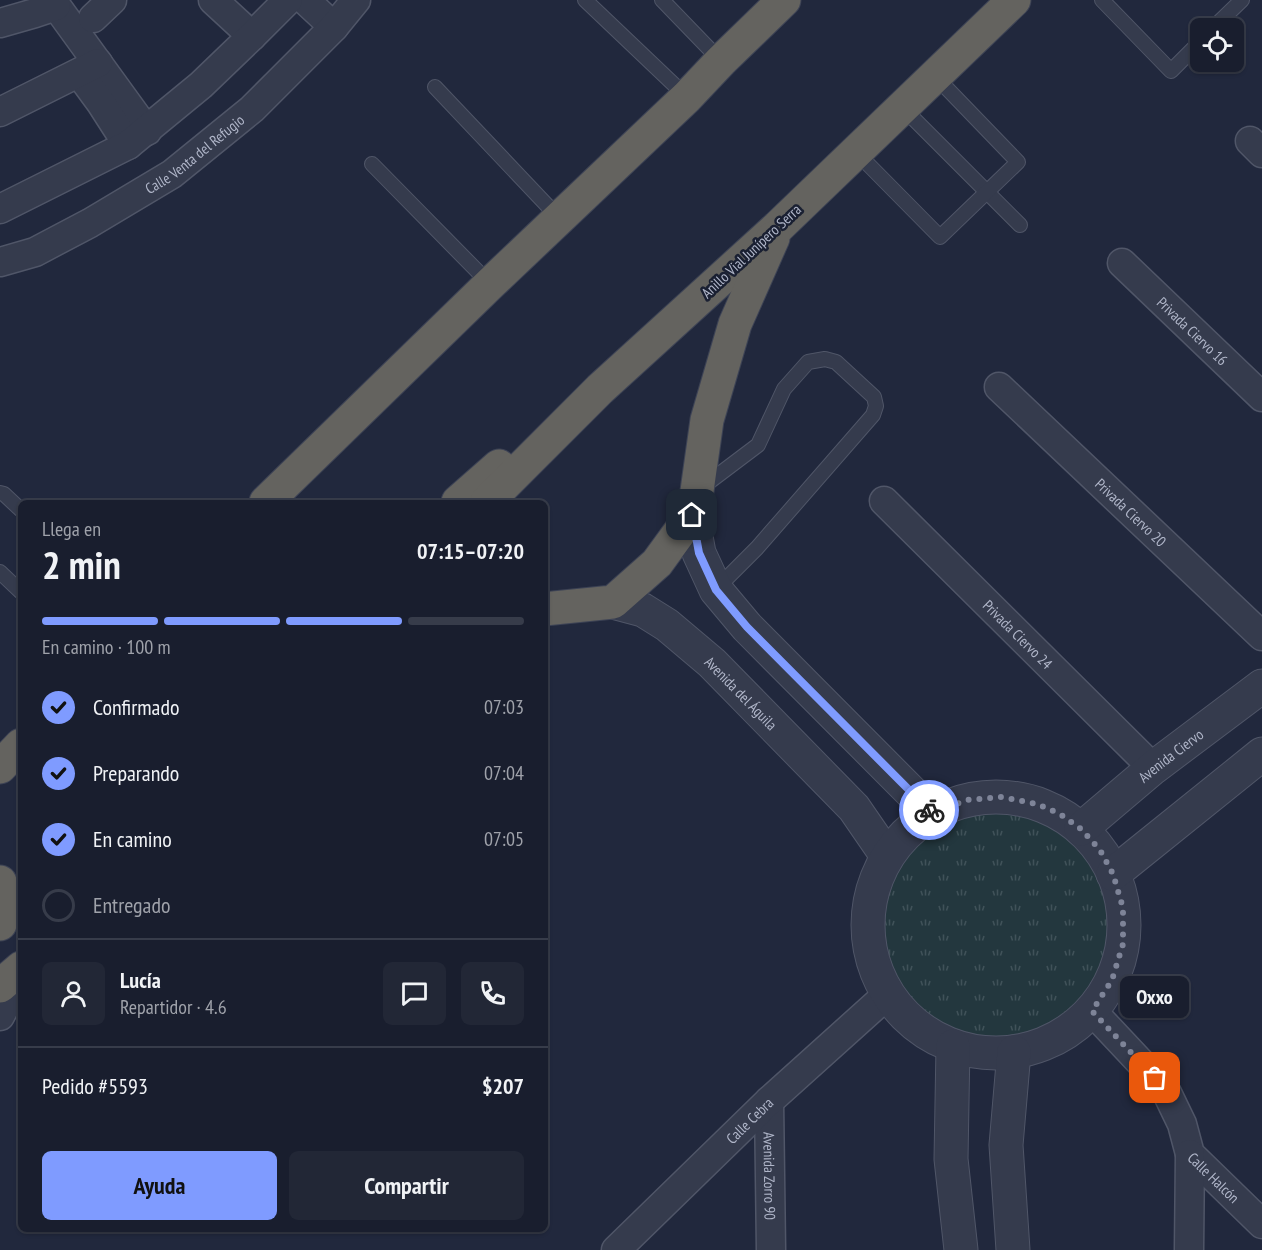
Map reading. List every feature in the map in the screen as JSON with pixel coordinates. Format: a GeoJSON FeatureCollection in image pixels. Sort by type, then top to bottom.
{"type":"FeatureCollection","features":[{"type":"Feature","properties":{"kind":"highway","name":"Anillo Vial Junípero Serra"},"geometry":{"type":"LineString","coordinates":[[489,500],[600,389],[778,227],[1014,0]]}},
{"type":"Feature","properties":{"kind":"highway"},"geometry":{"type":"LineString","coordinates":[[268,500],[490,284],[687,97],[772,4]]}},
{"type":"Feature","properties":{"kind":"highway"},"geometry":{"type":"LineString","coordinates":[[548,609],[613,602],[657,563],[695,503],[707,420],[735,324],[778,227]]}},
{"type":"Feature","properties":{"kind":"highway"},"geometry":{"type":"LineString","coordinates":[[460,500],[540,428],[600,389]]}},
{"type":"Feature","properties":{"kind":"highway"},"geometry":{"type":"LineString","coordinates":[[0,882],[6,898],[5,913],[0,924]]}},
{"type":"Feature","properties":{"kind":"highway"},"geometry":{"type":"LineString","coordinates":[[0,986],[18,971]]}},
{"type":"Feature","properties":{"kind":"street"},"geometry":{"type":"LineString","coordinates":[[213,0],[252,36]]}},
{"type":"Feature","properties":{"kind":"street"},"geometry":{"type":"LineString","coordinates":[[305,0],[334,27]]}},
{"type":"Feature","properties":{"kind":"street","name":"Calle Venta del Refugio"},"geometry":{"type":"LineString","coordinates":[[0,262],[35,252],[90,223],[172,174],[252,109],[334,27],[356,0]]}},
{"type":"Feature","properties":{"kind":"street"},"geometry":{"type":"LineString","coordinates":[[0,23],[36,13],[54,3],[88,68],[137,138]]}},
{"type":"Feature","properties":{"kind":"street"},"geometry":{"type":"LineString","coordinates":[[0,209],[137,138],[201,85],[252,36],[276,4]]}},
{"type":"Feature","properties":{"kind":"street"},"geometry":{"type":"LineString","coordinates":[[0,112],[88,68]]}},
{"type":"Feature","properties":{"kind":"street","name":"Privada Ciervo 16"},"geometry":{"type":"LineString","coordinates":[[1122,262],[1262,397]]}},
{"type":"Feature","properties":{"kind":"street","name":"Privada Ciervo 20"},"geometry":{"type":"LineString","coordinates":[[999,387],[1262,636]]}},
{"type":"Feature","properties":{"kind":"street","name":"Privada Ciervo 24"},"geometry":{"type":"LineString","coordinates":[[884,501],[1153,768]]}},
{"type":"Feature","properties":{"kind":"street"},"geometry":{"type":"LineString","coordinates":[[695,503],[699,553],[716,590],[747,627],[932,813]]}},
{"type":"Feature","properties":{"kind":"street","name":"Avenida del Águila"},"geometry":{"type":"LineString","coordinates":[[613,602],[643,610],[668,625],[712,663],[854,808],[887,856]]}},
{"type":"Feature","properties":{"kind":"street"},"geometry":{"type":"LineString","coordinates":[[712,663],[747,627]]}},
{"type":"Feature","properties":{"kind":"street","name":"Avenida Ciervo"},"geometry":{"type":"LineString","coordinates":[[1081,829],[1153,768],[1262,686]]}},
{"type":"Feature","properties":{"kind":"street"},"geometry":{"type":"LineString","coordinates":[[1113,874],[1262,754]]}},
{"type":"Feature","properties":{"kind":"street"},"geometry":{"type":"LineString","coordinates":[[1002,797],[1037,804],[1060,814],[1081,829],[1100,850],[1113,874],[1123,908],[1123,944],[1112,980],[1092,1011],[1057,1038],[1014,1052],[983,1053],[953,1046],[916,1025],[888,994],[873,961],[867,926],[872,889],[887,856],[904,834],[932,813],[967,800],[1002,797]]}},
{"type":"Feature","properties":{"kind":"street"},"geometry":{"type":"LineString","coordinates":[[0,1016],[18,982]]}},
{"type":"Feature","properties":{"kind":"street","name":"Calle Cebra"},"geometry":{"type":"LineString","coordinates":[[616,1250],[769,1101],[888,994]]}},
{"type":"Feature","properties":{"kind":"street","name":"Calle Halcón"},"geometry":{"type":"LineString","coordinates":[[1092,1011],[1167,1093],[1182,1124],[1190,1154],[1262,1224]]}},
{"type":"Feature","properties":{"kind":"street"},"geometry":{"type":"LineString","coordinates":[[953,1046],[951,1159],[961,1250]]}},
{"type":"Feature","properties":{"kind":"street"},"geometry":{"type":"LineString","coordinates":[[1013,1250],[1006,1145],[1014,1052]]}},
{"type":"Feature","properties":{"kind":"street","name":"Avenida Zorro 90"},"geometry":{"type":"LineString","coordinates":[[769,1101],[771,1250]]}},
{"type":"Feature","properties":{"kind":"street"},"geometry":{"type":"LineString","coordinates":[[1189,1250],[1190,1154]]}},
{"type":"Feature","properties":{"kind":"lane"},"geometry":{"type":"LineString","coordinates":[[585,0],[687,97]]}},
{"type":"Feature","properties":{"kind":"lane"},"geometry":{"type":"LineString","coordinates":[[662,0],[721,61]]}},
{"type":"Feature","properties":{"kind":"lane"},"geometry":{"type":"LineString","coordinates":[[1102,0],[1171,71],[1190,52]]}},
{"type":"Feature","properties":{"kind":"lane"},"geometry":{"type":"LineString","coordinates":[[1223,18],[1242,0]]}},
{"type":"Feature","properties":{"kind":"lane"},"geometry":{"type":"LineString","coordinates":[[856,152],[940,237],[987,192],[1017,162],[935,76]]}},
{"type":"Feature","properties":{"kind":"lane"},"geometry":{"type":"LineString","coordinates":[[435,87],[560,219]]}},
{"type":"Feature","properties":{"kind":"lane"},"geometry":{"type":"LineString","coordinates":[[902,107],[1020,225]]}},
{"type":"Feature","properties":{"kind":"lane"},"geometry":{"type":"LineString","coordinates":[[372,164],[490,284]]}},
{"type":"Feature","properties":{"kind":"lane"},"geometry":{"type":"LineString","coordinates":[[695,503],[758,445],[784,389],[808,362],[825,358],[836,362],[874,397],[876,406],[873,415],[757,548],[716,590]]}},
{"type":"Feature","properties":{"kind":"lane"},"geometry":{"type":"LineString","coordinates":[[0,493],[18,507]]}},
{"type":"Feature","properties":{"kind":"lane"},"geometry":{"type":"LineString","coordinates":[[0,572],[18,589]]}},
{"type":"Feature","properties":{"kind":"green space"},"geometry":{"type":"Polygon","coordinates":[[[997,799],[1021,802],[1045,809],[1066,820],[1085,836],[1101,855],[1112,876],[1119,900],[1122,924],[1119,948],[1112,972],[1101,993],[1085,1012],[1066,1028],[1045,1039],[1021,1046],[997,1049],[973,1046],[949,1039],[928,1028],[909,1012],[893,993],[882,972],[875,948],[872,924],[875,900],[882,876],[893,855],[909,836],[928,820],[949,809],[973,802],[997,799]]]}},
{"type":"Feature","properties":{"kind":"way so far"},"geometry":{"type":"LineString","coordinates":[[929,810],[932,813],[967,800],[1002,797],[1037,804],[1060,814],[1081,829],[1100,850],[1113,874],[1123,908],[1123,944],[1112,980],[1092,1011],[1155,1078]]}},
{"type":"Feature","properties":{"kind":"place","name":"Oxxo"},"geometry":{"type":"Point","coordinates":[1155,1078]}},
{"type":"Feature","properties":{"kind":"route"},"geometry":{"type":"LineString","coordinates":[[692,515],[699,553],[716,590],[747,627],[929,810]]}}]}
